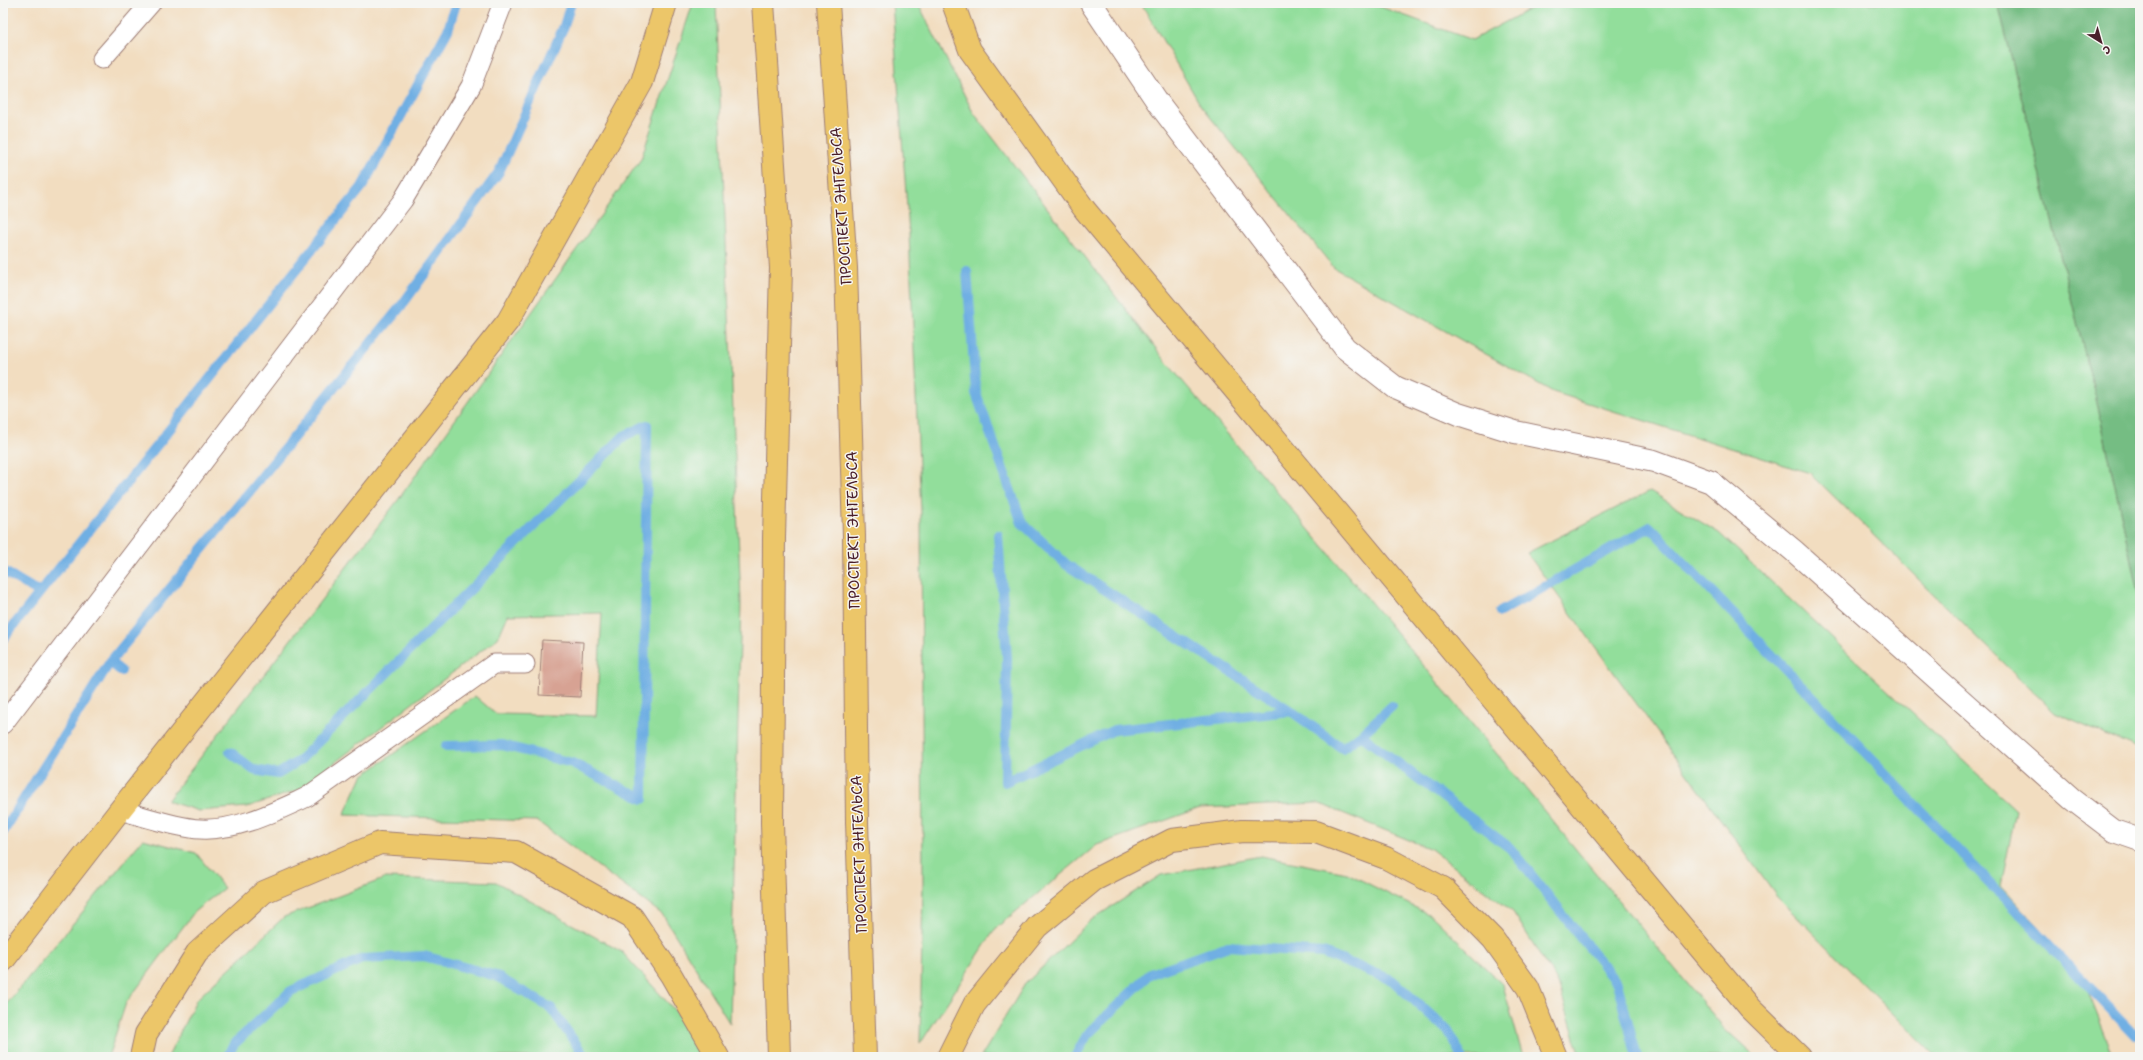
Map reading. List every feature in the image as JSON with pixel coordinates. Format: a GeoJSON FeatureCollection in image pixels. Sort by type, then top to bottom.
{"type":"FeatureCollection","features":[{"type":"Feature","properties":{"kind":"main road"},"geometry":{"type":"LineString","coordinates":[[3,961],[120,810],[508,321],[642,82],[666,3]]}},
{"type":"Feature","properties":{"kind":"main road"},"geometry":{"type":"LineString","coordinates":[[763,3],[781,268],[774,538],[772,815],[779,1057]]}},
{"type":"Feature","properties":{"kind":"main road","name":"ПРОСПЕКТ ЭНГЕЛЬСА"},"geometry":{"type":"LineString","coordinates":[[828,3],[846,276],[854,536],[857,822],[865,1057]]}},
{"type":"Feature","properties":{"kind":"main road"},"geometry":{"type":"LineString","coordinates":[[953,3],[970,50],[1085,210],[1750,1008],[1800,1057]]}},
{"type":"Feature","properties":{"kind":"main road"},"geometry":{"type":"LineString","coordinates":[[948,1057],[974,1005],[1037,927],[1094,880],[1172,840],[1242,831],[1316,832],[1386,858],[1443,888],[1494,939],[1528,988],[1556,1057]]}},
{"type":"Feature","properties":{"kind":"main road"},"geometry":{"type":"LineString","coordinates":[[141,1057],[146,1034],[197,953],[258,897],[264,892],[380,843],[516,852],[632,917],[671,975],[718,1057]]}},
{"type":"Feature","properties":{"kind":"street"},"geometry":{"type":"LineString","coordinates":[[1091,3],[1159,104],[1346,348],[1395,387],[1458,414],[1515,432],[1654,461],[1711,482],[1794,551],[2072,799],[2114,830],[2140,840]]}},
{"type":"Feature","properties":{"kind":"lane"},"geometry":{"type":"LineString","coordinates":[[102,59],[152,3]]}},
{"type":"Feature","properties":{"kind":"lane"},"geometry":{"type":"LineString","coordinates":[[3,724],[402,200],[471,86],[503,3]]}},
{"type":"Feature","properties":{"kind":"lane"},"geometry":{"type":"LineString","coordinates":[[120,810],[200,829],[230,827],[275,812],[307,797],[494,664],[525,664]]}},
{"type":"Feature","properties":{"kind":"green space"},"geometry":{"type":"Polygon","coordinates":[[[693,3],[716,3],[741,602],[730,1024],[663,915],[537,821],[344,815],[362,776],[475,696],[496,714],[596,716],[602,613],[508,615],[498,638],[299,790],[247,807],[199,811],[167,801],[398,500],[641,159],[693,3]]]}},
{"type":"Feature","properties":{"kind":"green space"},"geometry":{"type":"Polygon","coordinates":[[[892,3],[918,3],[973,112],[1168,364],[1390,625],[1724,1028],[1756,1057],[1581,1057],[1558,983],[1513,912],[1431,849],[1318,803],[1200,808],[1097,845],[996,928],[920,1044],[923,883],[921,513],[909,234],[892,3]]]}},
{"type":"Feature","properties":{"kind":"green space"},"geometry":{"type":"Polygon","coordinates":[[[1141,3],[1370,3],[1472,40],[1541,3],[1998,3],[2099,411],[2140,603],[2140,750],[2055,713],[1810,473],[1553,392],[1334,268],[1201,106],[1141,3]]]}},
{"type":"Feature","properties":{"kind":"green space"},"geometry":{"type":"Polygon","coordinates":[[[1998,3],[2140,3],[2140,603],[2099,411],[1998,3]]]}},
{"type":"Feature","properties":{"kind":"green space"},"geometry":{"type":"Polygon","coordinates":[[[1650,491],[1719,533],[2016,810],[2001,886],[2081,974],[2114,1057],[1936,1057],[1777,897],[1527,553],[1650,491]]]}},
{"type":"Feature","properties":{"kind":"green space"},"geometry":{"type":"Polygon","coordinates":[[[143,839],[196,853],[224,888],[195,911],[126,1003],[108,1057],[3,1057],[3,1008],[143,839]]]}},
{"type":"Feature","properties":{"kind":"green space"},"geometry":{"type":"Polygon","coordinates":[[[1261,856],[1347,873],[1432,916],[1503,985],[1523,1057],[981,1057],[1025,984],[1091,920],[1161,875],[1261,856]]]}},
{"type":"Feature","properties":{"kind":"green space"},"geometry":{"type":"Polygon","coordinates":[[[386,878],[496,882],[622,952],[687,1024],[700,1057],[168,1057],[196,1000],[284,917],[386,878]]]}},
{"type":"Feature","properties":{"kind":"building"},"geometry":{"type":"Polygon","coordinates":[[[542,640],[583,642],[580,697],[539,695],[542,640]]]}},
{"type":"Feature","properties":{"kind":"waterway"},"geometry":{"type":"LineString","coordinates":[[3,639],[362,187],[448,30],[456,3]]}},
{"type":"Feature","properties":{"kind":"waterway"},"geometry":{"type":"LineString","coordinates":[[110,662],[402,305],[499,172],[564,26],[571,3]]}},
{"type":"Feature","properties":{"kind":"waterway"},"geometry":{"type":"LineString","coordinates":[[967,271],[976,393],[1022,523],[1067,565],[1291,711],[1342,748],[1361,735],[1510,848],[1617,983],[1637,1057]]}},
{"type":"Feature","properties":{"kind":"waterway"},"geometry":{"type":"LineString","coordinates":[[230,752],[254,770],[278,774],[299,761],[624,436],[647,425],[643,799],[572,763],[502,745],[446,746]]}},
{"type":"Feature","properties":{"kind":"waterway"},"geometry":{"type":"LineString","coordinates":[[1500,612],[1650,527],[2135,1035],[2140,1032]]}},
{"type":"Feature","properties":{"kind":"waterway"},"geometry":{"type":"LineString","coordinates":[[998,535],[1007,658],[1005,782],[1114,730],[1291,711]]}},
{"type":"Feature","properties":{"kind":"waterway"},"geometry":{"type":"LineString","coordinates":[[3,571],[39,592]]}},
{"type":"Feature","properties":{"kind":"waterway"},"geometry":{"type":"LineString","coordinates":[[3,832],[110,662],[121,671]]}},
{"type":"Feature","properties":{"kind":"waterway"},"geometry":{"type":"LineString","coordinates":[[1361,735],[1392,706]]}},
{"type":"Feature","properties":{"kind":"waterway"},"geometry":{"type":"LineString","coordinates":[[1075,1057],[1087,1035],[1150,974],[1228,946],[1323,953],[1392,980],[1448,1031],[1462,1057]]}},
{"type":"Feature","properties":{"kind":"waterway"},"geometry":{"type":"LineString","coordinates":[[227,1057],[234,1044],[291,991],[362,959],[424,956],[496,976],[551,1008],[585,1057]]}}]}
